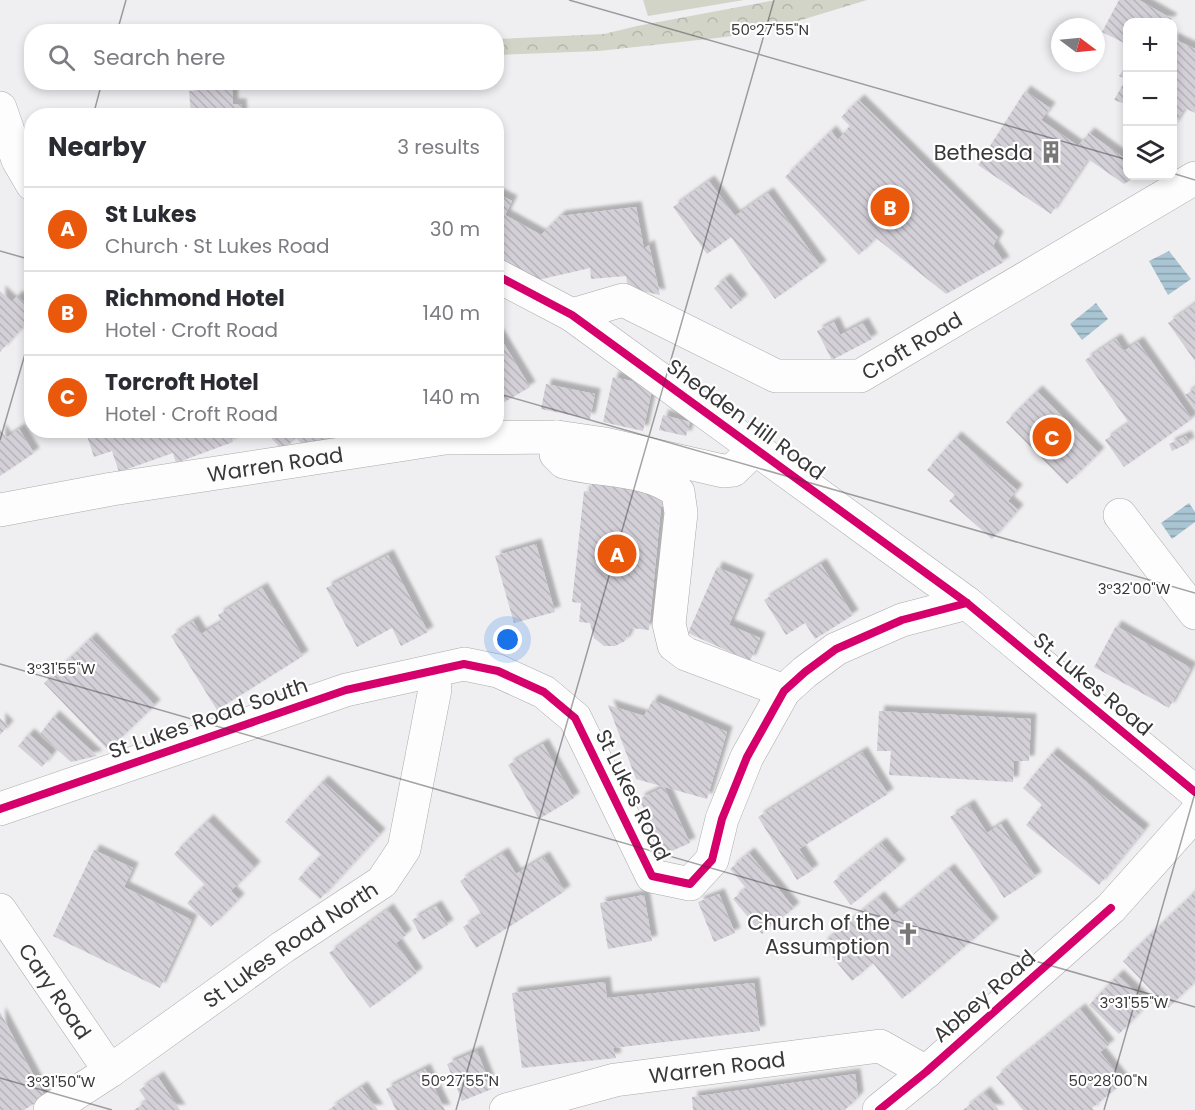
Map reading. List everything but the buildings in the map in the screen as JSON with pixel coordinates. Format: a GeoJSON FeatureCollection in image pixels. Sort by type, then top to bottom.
{"type":"FeatureCollection","features":[{"type":"Feature","properties":{"kind":"street"},"geometry":{"type":"LineString","coordinates":[[0,108],[18,160],[24,170]]}},
{"type":"Feature","properties":{"kind":"street","name":"Croft Road"},"geometry":{"type":"LineString","coordinates":[[572,315],[623,300],[776,376],[860,376],[1195,178]]}},
{"type":"Feature","properties":{"kind":"street","name":"Shedden Hill Road"},"geometry":{"type":"LineString","coordinates":[[504,279],[572,315],[967,603]]}},
{"type":"Feature","properties":{"kind":"street","name":"Warren Road"},"geometry":{"type":"LineString","coordinates":[[504,437],[557,437],[605,444],[723,471],[734,470],[756,448]]}},
{"type":"Feature","properties":{"kind":"street"},"geometry":{"type":"LineString","coordinates":[[557,437],[556,454],[564,462],[666,482],[678,492],[681,513],[669,624],[674,645],[686,654],[784,691]]}},
{"type":"Feature","properties":{"kind":"street","name":"Warren Road"},"geometry":{"type":"LineString","coordinates":[[0,510],[112,489],[445,438]]}},
{"type":"Feature","properties":{"kind":"street"},"geometry":{"type":"LineString","coordinates":[[1120,515],[1195,613]]}},
{"type":"Feature","properties":{"kind":"street","name":"St Lukes Road"},"geometry":{"type":"LineString","coordinates":[[430,673],[464,664],[498,671],[544,692],[575,718],[652,876],[690,884],[712,860],[722,819],[747,757],[784,691],[836,649],[902,620],[967,603]]}},
{"type":"Feature","properties":{"kind":"street","name":"St. Lukes Road"},"geometry":{"type":"LineString","coordinates":[[967,603],[1195,792]]}},
{"type":"Feature","properties":{"kind":"street","name":"St Lukes Road South"},"geometry":{"type":"LineString","coordinates":[[0,810],[346,690],[430,673]]}},
{"type":"Feature","properties":{"kind":"street","name":"St Lukes Road North"},"geometry":{"type":"LineString","coordinates":[[50,1110],[110,1071],[283,947],[382,882],[404,849],[435,689],[430,673]]}},
{"type":"Feature","properties":{"kind":"street","name":"Abbey Road"},"geometry":{"type":"LineString","coordinates":[[879,1110],[926,1072],[1111,909],[1195,814]]}},
{"type":"Feature","properties":{"kind":"street","name":"Cary Road"},"geometry":{"type":"LineString","coordinates":[[0,910],[110,1071]]}},
{"type":"Feature","properties":{"kind":"street","name":"Warren Road"},"geometry":{"type":"LineString","coordinates":[[506,1110],[615,1080],[880,1046],[926,1072]]}},
{"type":"Feature","properties":{"kind":"green space"},"geometry":{"type":"Polygon","coordinates":[[[643,0],[744,0],[648,16],[643,0]]]}},
{"type":"Feature","properties":{"kind":"green space"},"geometry":{"type":"Polygon","coordinates":[[[776,0],[867,0],[785,25],[726,37],[599,51],[504,55],[504,39],[604,34],[776,0]]]}},
{"type":"Feature","properties":{"kind":"water"},"geometry":{"type":"Polygon","coordinates":[[[1169,251],[1191,279],[1168,295],[1149,261],[1169,251]]]}},
{"type":"Feature","properties":{"kind":"water"},"geometry":{"type":"Polygon","coordinates":[[[1096,303],[1108,319],[1082,340],[1070,324],[1096,303]]]}},
{"type":"Feature","properties":{"kind":"water"},"geometry":{"type":"Polygon","coordinates":[[[1189,503],[1195,512],[1195,522],[1172,539],[1161,523],[1189,503]]]}},
{"type":"Feature","properties":{"kind":"cycle path"},"geometry":{"type":"LineString","coordinates":[[504,279],[572,315],[967,603],[1195,792]]}},
{"type":"Feature","properties":{"kind":"cycle path"},"geometry":{"type":"LineString","coordinates":[[0,809],[346,690],[464,664],[498,671],[544,692],[575,718],[652,876],[690,884],[712,860],[722,819],[747,757],[784,691],[836,649],[902,620],[967,603]]}},
{"type":"Feature","properties":{"kind":"cycle path"},"geometry":{"type":"LineString","coordinates":[[879,1110],[926,1072],[1111,908]]}},
{"type":"Feature","properties":{"kind":"place","name":"Bethesda"},"geometry":{"type":"Point","coordinates":[1051,152]}},
{"type":"Feature","properties":{"kind":"place","name":"Richmond Hotel"},"geometry":{"type":"Point","coordinates":[890,207]}},
{"type":"Feature","properties":{"kind":"place","name":"Torcroft Hotel"},"geometry":{"type":"Point","coordinates":[1052,437]}},
{"type":"Feature","properties":{"kind":"place","name":"St Lukes"},"geometry":{"type":"Point","coordinates":[617,554]}},
{"type":"Feature","properties":{"kind":"place","name":"Church of the Assumption"},"geometry":{"type":"Point","coordinates":[908,934]}}]}
